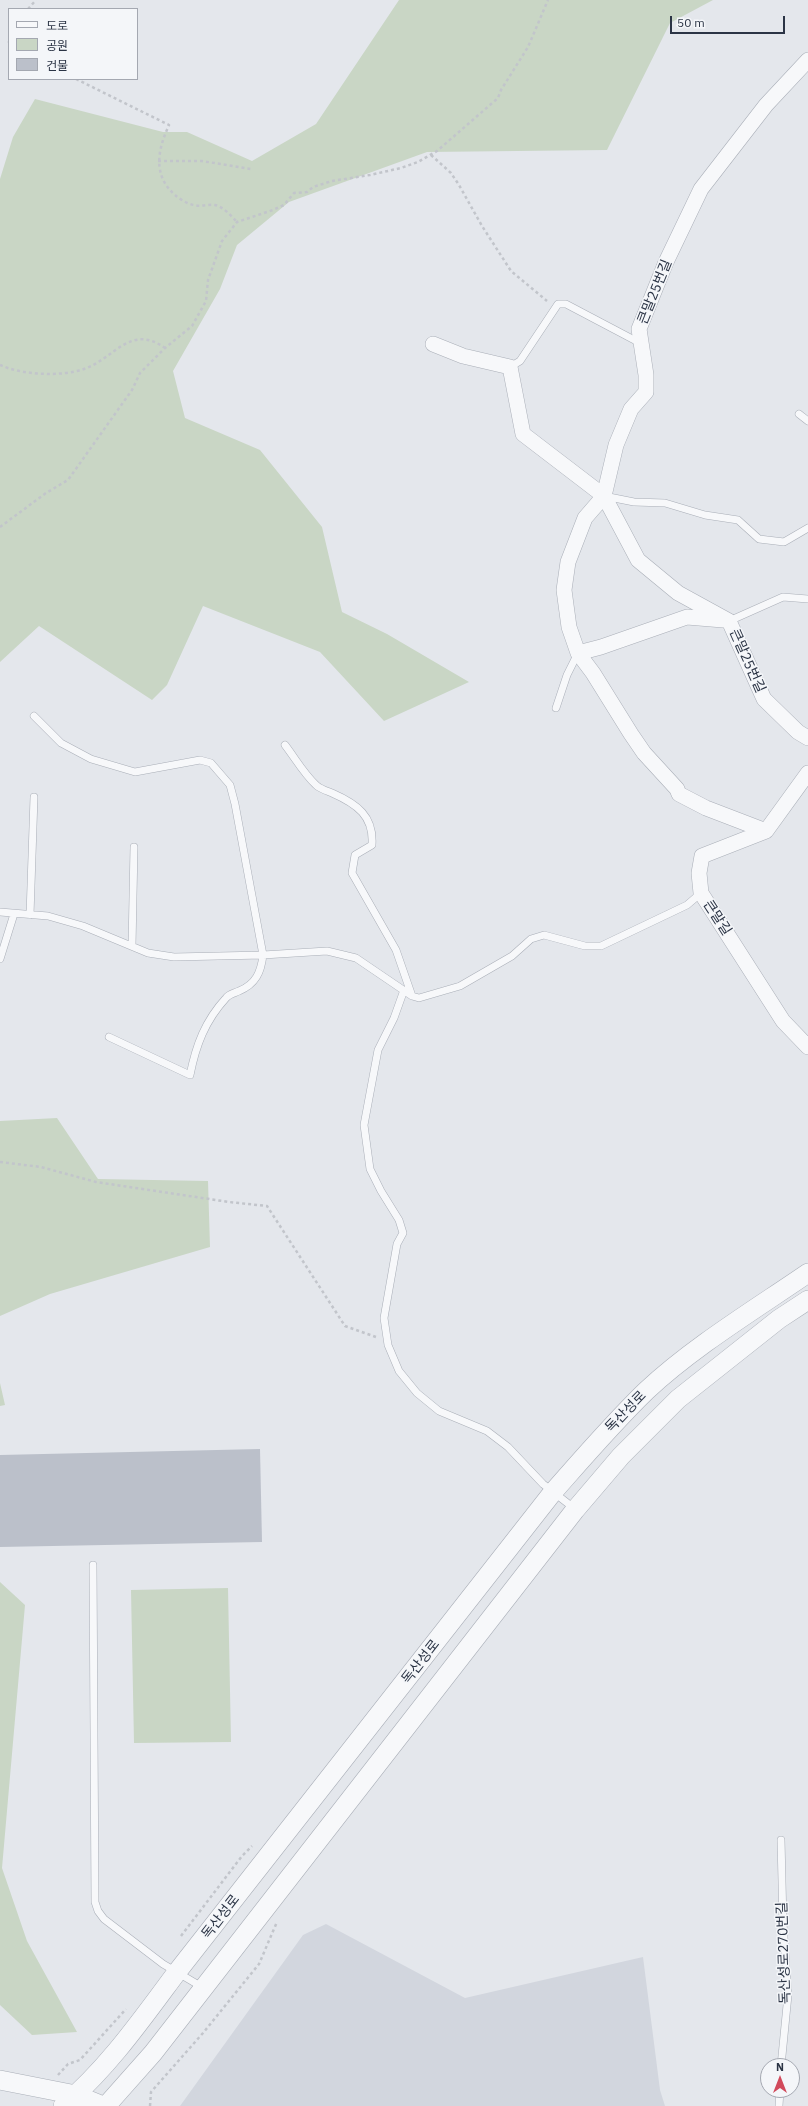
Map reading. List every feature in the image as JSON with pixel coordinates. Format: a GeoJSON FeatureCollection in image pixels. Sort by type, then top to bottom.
{"type":"FeatureCollection","features":[{"type":"Feature","properties":{"kind":"street","name":"큰말25번길"},"geometry":{"type":"LineString","coordinates":[[808,60],[766,105],[701,189],[666,262],[639,329],[646,375],[646,392],[631,408],[616,445],[604,496],[638,560],[678,593],[729,621],[764,700],[798,732],[808,738]]}},
{"type":"Feature","properties":{"kind":"street"},"geometry":{"type":"LineString","coordinates":[[433,344],[463,356],[510,367],[523,434],[604,496],[585,518],[568,562],[564,590],[569,627],[578,653],[593,673],[644,753],[677,789],[679,794],[706,808],[766,831],[808,773]]}},
{"type":"Feature","properties":{"kind":"street"},"geometry":{"type":"LineString","coordinates":[[578,653],[601,647],[687,617],[729,621]]}},
{"type":"Feature","properties":{"kind":"street","name":"큰말길"},"geometry":{"type":"LineString","coordinates":[[766,831],[702,856],[699,873],[701,893],[783,1021],[808,1047]]}},
{"type":"Feature","properties":{"kind":"street","name":"독산성로"},"geometry":{"type":"LineString","coordinates":[[69,2100],[128,2038],[177,1972],[554,1492],[587,1453],[646,1391],[711,1339],[808,1274]]}},
{"type":"Feature","properties":{"kind":"street","name":"독산성로"},"geometry":{"type":"LineString","coordinates":[[0,2080],[69,2100],[104,2106],[153,2053],[575,1510],[621,1456],[678,1399],[779,1319],[808,1300]]}},
{"type":"Feature","properties":{"kind":"lane"},"geometry":{"type":"LineString","coordinates":[[510,367],[520,361],[558,304],[566,304],[640,343]]}},
{"type":"Feature","properties":{"kind":"lane"},"geometry":{"type":"LineString","coordinates":[[799,414],[808,421]]}},
{"type":"Feature","properties":{"kind":"lane"},"geometry":{"type":"LineString","coordinates":[[604,496],[634,502],[666,503],[705,514],[738,520],[759,539],[784,542],[808,528]]}},
{"type":"Feature","properties":{"kind":"lane"},"geometry":{"type":"LineString","coordinates":[[729,621],[783,597],[808,599]]}},
{"type":"Feature","properties":{"kind":"lane"},"geometry":{"type":"LineString","coordinates":[[556,708],[567,675],[578,653]]}},
{"type":"Feature","properties":{"kind":"lane"},"geometry":{"type":"LineString","coordinates":[[34,716],[61,743],[91,759],[135,772],[200,760],[211,763],[230,785],[232,792],[263,955],[261,972],[249,987],[227,996],[208,1020],[195,1050],[190,1075],[108,1037]]}},
{"type":"Feature","properties":{"kind":"lane"},"geometry":{"type":"LineString","coordinates":[[285,746],[316,786],[345,799],[362,810],[369,823],[373,832],[372,845],[355,855],[352,873],[396,950],[412,996]]}},
{"type":"Feature","properties":{"kind":"lane"},"geometry":{"type":"LineString","coordinates":[[30,915],[34,797]]}},
{"type":"Feature","properties":{"kind":"lane"},"geometry":{"type":"LineString","coordinates":[[132,946],[134,847]]}},
{"type":"Feature","properties":{"kind":"lane"},"geometry":{"type":"LineString","coordinates":[[0,912],[55,918],[83,926],[148,953],[174,957],[263,955],[327,951],[356,958],[412,996],[419,998],[460,986],[512,956],[531,939],[544,935],[585,946],[601,946],[687,905],[701,893]]}},
{"type":"Feature","properties":{"kind":"lane"},"geometry":{"type":"LineString","coordinates":[[0,960],[14,914]]}},
{"type":"Feature","properties":{"kind":"lane"},"geometry":{"type":"LineString","coordinates":[[404,990],[394,1018],[378,1050],[364,1125],[370,1169],[399,1220],[403,1233],[397,1244],[384,1318],[387,1341],[399,1370],[417,1392],[439,1411],[487,1431],[508,1447],[536,1477],[575,1510]]}},
{"type":"Feature","properties":{"kind":"lane"},"geometry":{"type":"LineString","coordinates":[[93,1565],[95,1902],[98,1911],[104,1920],[177,1972],[203,1988]]}},
{"type":"Feature","properties":{"kind":"lane","name":"독산성로270번길"},"geometry":{"type":"LineString","coordinates":[[781,1840],[783,1923],[788,1995],[782,2058]]}},
{"type":"Feature","properties":{"kind":"path"},"geometry":{"type":"LineString","coordinates":[[29,8],[36,0]]}},
{"type":"Feature","properties":{"kind":"path"},"geometry":{"type":"LineString","coordinates":[[0,527],[46,493],[68,480],[132,390],[140,372],[165,348],[192,326],[206,301],[208,280],[222,242],[237,222],[274,210],[284,205],[294,193],[307,192],[323,183],[401,168],[431,155],[483,114],[498,98],[501,90],[528,47],[548,0]]}},
{"type":"Feature","properties":{"kind":"path"},"geometry":{"type":"LineString","coordinates":[[78,80],[169,125],[163,138],[158,161],[159,169],[165,184],[181,200],[194,205],[216,205],[224,209],[237,222]]}},
{"type":"Feature","properties":{"kind":"path"},"geometry":{"type":"LineString","coordinates":[[431,155],[451,173],[482,226],[511,271],[546,300],[553,311]]}},
{"type":"Feature","properties":{"kind":"path"},"geometry":{"type":"LineString","coordinates":[[158,161],[202,161],[251,169]]}},
{"type":"Feature","properties":{"kind":"path"},"geometry":{"type":"LineString","coordinates":[[0,365],[19,372],[34,374],[75,371],[93,365],[129,341],[140,338],[149,340],[165,348]]}},
{"type":"Feature","properties":{"kind":"path"},"geometry":{"type":"LineString","coordinates":[[0,1162],[41,1167],[96,1182],[229,1202],[267,1206],[345,1326],[387,1341]]}},
{"type":"Feature","properties":{"kind":"path"},"geometry":{"type":"LineString","coordinates":[[150,2106],[151,2092],[203,2033],[259,1964],[280,1916]]}},
{"type":"Feature","properties":{"kind":"shaded area"},"geometry":{"type":"Polygon","coordinates":[[[326,1924],[465,1998],[643,1957],[660,2090],[665,2106],[180,2106],[303,1935],[326,1924]]]}},
{"type":"Feature","properties":{"kind":"green space"},"geometry":{"type":"Polygon","coordinates":[[[399,0],[713,0],[670,23],[607,150],[427,152],[289,202],[237,245],[220,289],[173,371],[185,418],[260,450],[322,527],[342,612],[387,634],[469,682],[384,721],[320,652],[203,606],[167,685],[152,700],[39,626],[0,662],[0,179],[13,137],[35,99],[163,132],[187,132],[252,161],[316,124],[399,0]]]}},
{"type":"Feature","properties":{"kind":"green space"},"geometry":{"type":"Polygon","coordinates":[[[57,1118],[98,1179],[208,1181],[210,1247],[50,1294],[0,1316],[0,1121],[57,1118]]]}},
{"type":"Feature","properties":{"kind":"green space"},"geometry":{"type":"Polygon","coordinates":[[[0,1383],[5,1405],[0,1406],[0,1383]]]}},
{"type":"Feature","properties":{"kind":"green space"},"geometry":{"type":"Polygon","coordinates":[[[0,1582],[25,1605],[2,1868],[27,1941],[77,2032],[32,2035],[0,2005],[0,1582]]]}},
{"type":"Feature","properties":{"kind":"green space"},"geometry":{"type":"Polygon","coordinates":[[[228,1588],[231,1742],[134,1743],[131,1590],[228,1588]]]}},
{"type":"Feature","properties":{"kind":"building"},"geometry":{"type":"Polygon","coordinates":[[[260,1449],[262,1542],[0,1547],[0,1455],[260,1449]]]}}]}
